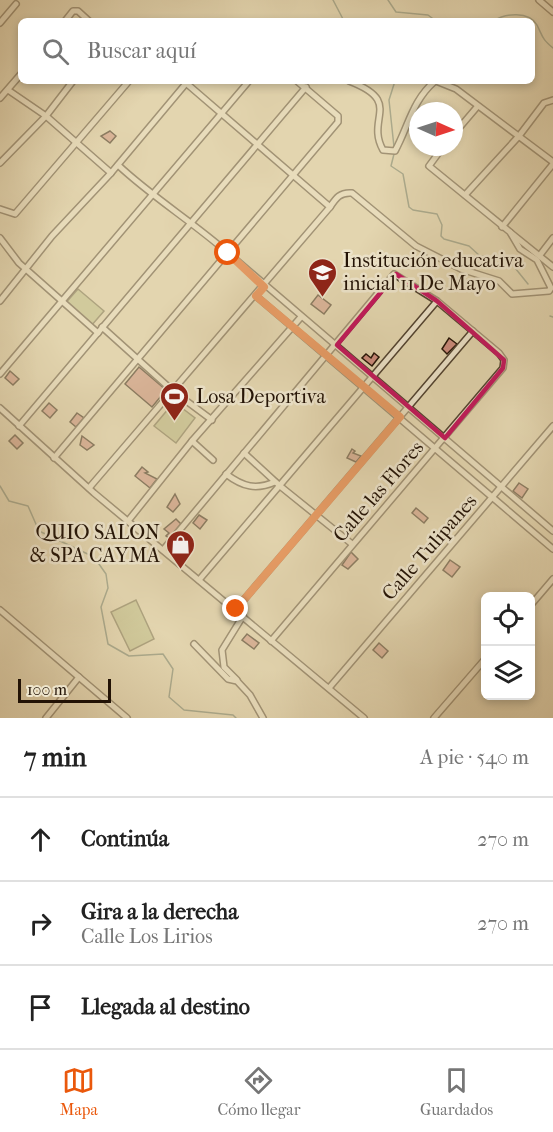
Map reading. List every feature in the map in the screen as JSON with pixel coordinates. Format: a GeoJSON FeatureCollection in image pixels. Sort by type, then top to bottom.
{"type":"FeatureCollection","features":[{"type":"Feature","properties":{"kind":"street"},"geometry":{"type":"LineString","coordinates":[[539,0],[553,12]]}},
{"type":"Feature","properties":{"kind":"street"},"geometry":{"type":"LineString","coordinates":[[0,23],[15,4]]}},
{"type":"Feature","properties":{"kind":"street"},"geometry":{"type":"LineString","coordinates":[[67,18],[73,11],[78,11],[86,18]]}},
{"type":"Feature","properties":{"kind":"street"},"geometry":{"type":"LineString","coordinates":[[0,98],[18,78]]}},
{"type":"Feature","properties":{"kind":"street"},"geometry":{"type":"LineString","coordinates":[[0,163],[46,116],[71,84]]}},
{"type":"Feature","properties":{"kind":"street"},"geometry":{"type":"LineString","coordinates":[[0,209],[15,214],[127,84]]}},
{"type":"Feature","properties":{"kind":"street"},"geometry":{"type":"LineString","coordinates":[[0,301],[25,268],[118,165],[185,84]]}},
{"type":"Feature","properties":{"kind":"street"},"geometry":{"type":"LineString","coordinates":[[189,84],[219,114],[294,174],[330,207]]}},
{"type":"Feature","properties":{"kind":"street"},"geometry":{"type":"LineString","coordinates":[[0,374],[246,84]]}},
{"type":"Feature","properties":{"kind":"street"},"geometry":{"type":"LineString","coordinates":[[54,458],[338,122],[338,116],[302,84]]}},
{"type":"Feature","properties":{"kind":"street"},"geometry":{"type":"LineString","coordinates":[[355,84],[370,91],[379,100],[380,141],[383,150],[389,152],[395,150],[403,137],[420,94],[432,84]]}},
{"type":"Feature","properties":{"kind":"street"},"geometry":{"type":"LineString","coordinates":[[444,84],[456,88],[553,163],[502,227]]}},
{"type":"Feature","properties":{"kind":"street"},"geometry":{"type":"LineString","coordinates":[[19,426],[306,87]]}},
{"type":"Feature","properties":{"kind":"street"},"geometry":{"type":"LineString","coordinates":[[8,90],[46,116],[111,173]]}},
{"type":"Feature","properties":{"kind":"street"},"geometry":{"type":"LineString","coordinates":[[465,195],[519,136],[544,103],[553,100]]}},
{"type":"Feature","properties":{"kind":"street"},"geometry":{"type":"LineString","coordinates":[[463,123],[477,106]]}},
{"type":"Feature","properties":{"kind":"street"},"geometry":{"type":"LineString","coordinates":[[436,156],[429,166],[553,267]]}},
{"type":"Feature","properties":{"kind":"street"},"geometry":{"type":"LineString","coordinates":[[118,165],[228,253],[264,287],[337,345],[553,531]]}},
{"type":"Feature","properties":{"kind":"street"},"geometry":{"type":"LineString","coordinates":[[89,488],[344,192],[352,193],[416,246],[461,269],[499,281],[512,294],[549,291],[551,288],[543,269],[537,260],[520,249],[510,232]]}},
{"type":"Feature","properties":{"kind":"street"},"geometry":{"type":"LineString","coordinates":[[0,238],[25,268],[98,333]]}},
{"type":"Feature","properties":{"kind":"street"},"geometry":{"type":"LineString","coordinates":[[540,255],[553,238]]}},
{"type":"Feature","properties":{"kind":"street"},"geometry":{"type":"LineString","coordinates":[[163,550],[337,345],[394,274],[437,301],[473,331],[236,609]]}},
{"type":"Feature","properties":{"kind":"street"},"geometry":{"type":"LineString","coordinates":[[256,296],[553,549]]}},
{"type":"Feature","properties":{"kind":"street"},"geometry":{"type":"LineString","coordinates":[[199,580],[278,484],[365,387],[437,301]]}},
{"type":"Feature","properties":{"kind":"street"},"geometry":{"type":"LineString","coordinates":[[128,521],[192,441],[301,317]]}},
{"type":"Feature","properties":{"kind":"street"},"geometry":{"type":"LineString","coordinates":[[102,327],[173,391],[212,420]]}},
{"type":"Feature","properties":{"kind":"street","name":"Calle las Flores"},"geometry":{"type":"LineString","coordinates":[[271,641],[503,368],[504,360],[499,352],[473,331]]}},
{"type":"Feature","properties":{"kind":"street"},"geometry":{"type":"LineString","coordinates":[[0,408],[89,488],[364,718]]}},
{"type":"Feature","properties":{"kind":"street","name":"Calle Tulipanes"},"geometry":{"type":"LineString","coordinates":[[329,688],[553,426]]}},
{"type":"Feature","properties":{"kind":"street"},"geometry":{"type":"LineString","coordinates":[[192,441],[213,460]]}},
{"type":"Feature","properties":{"kind":"street"},"geometry":{"type":"LineString","coordinates":[[244,453],[352,544]]}},
{"type":"Feature","properties":{"kind":"street"},"geometry":{"type":"LineString","coordinates":[[226,474],[254,488],[278,484]]}},
{"type":"Feature","properties":{"kind":"street"},"geometry":{"type":"LineString","coordinates":[[535,601],[553,579]]}},
{"type":"Feature","properties":{"kind":"street"},"geometry":{"type":"LineString","coordinates":[[0,610],[128,718]]}},
{"type":"Feature","properties":{"kind":"street"},"geometry":{"type":"LineString","coordinates":[[243,616],[222,650],[224,667],[250,694],[263,718]]}},
{"type":"Feature","properties":{"kind":"street"},"geometry":{"type":"LineString","coordinates":[[194,644],[228,679],[237,681]]}},
{"type":"Feature","properties":{"kind":"street"},"geometry":{"type":"LineString","coordinates":[[434,718],[481,664]]}},
{"type":"Feature","properties":{"kind":"street"},"geometry":{"type":"LineString","coordinates":[[46,718],[79,677]]}},
{"type":"Feature","properties":{"kind":"highlighted area"},"geometry":{"type":"Polygon","coordinates":[[[396,274],[437,301],[504,360],[503,368],[445,438],[337,345],[396,274]]]}},
{"type":"Feature","properties":{"kind":"green space"},"geometry":{"type":"Polygon","coordinates":[[[78,289],[104,311],[91,326],[63,306],[78,289]]]}},
{"type":"Feature","properties":{"kind":"green space","name":"Losa Deportiva"},"geometry":{"type":"Polygon","coordinates":[[[174,402],[195,418],[176,443],[154,426],[174,402]]]}},
{"type":"Feature","properties":{"kind":"green space"},"geometry":{"type":"Polygon","coordinates":[[[136,600],[154,639],[130,651],[111,612],[136,600]]]}},
{"type":"Feature","properties":{"kind":"building"},"geometry":{"type":"Polygon","coordinates":[[[110,131],[116,136],[110,143],[101,136],[110,131]]]}},
{"type":"Feature","properties":{"kind":"building"},"geometry":{"type":"Polygon","coordinates":[[[318,295],[331,305],[324,314],[311,304],[318,295]]]}},
{"type":"Feature","properties":{"kind":"building"},"geometry":{"type":"Polygon","coordinates":[[[449,338],[457,344],[447,354],[442,349],[449,338]]]}},
{"type":"Feature","properties":{"kind":"building"},"geometry":{"type":"Polygon","coordinates":[[[374,353],[379,357],[372,366],[362,358],[366,354],[371,358],[374,353]]]}},
{"type":"Feature","properties":{"kind":"building"},"geometry":{"type":"Polygon","coordinates":[[[139,367],[166,390],[152,407],[125,384],[139,367]]]}},
{"type":"Feature","properties":{"kind":"building"},"geometry":{"type":"Polygon","coordinates":[[[10,371],[19,379],[13,385],[5,378],[10,371]]]}},
{"type":"Feature","properties":{"kind":"building"},"geometry":{"type":"Polygon","coordinates":[[[213,392],[217,395],[224,392],[227,394],[217,402],[209,397],[213,392]]]}},
{"type":"Feature","properties":{"kind":"building"},"geometry":{"type":"Polygon","coordinates":[[[49,403],[57,410],[50,418],[42,411],[49,403]]]}},
{"type":"Feature","properties":{"kind":"building"},"geometry":{"type":"Polygon","coordinates":[[[77,413],[84,418],[76,427],[70,422],[77,413]]]}},
{"type":"Feature","properties":{"kind":"building"},"geometry":{"type":"Polygon","coordinates":[[[15,435],[23,443],[17,449],[9,441],[15,435]]]}},
{"type":"Feature","properties":{"kind":"building"},"geometry":{"type":"Polygon","coordinates":[[[82,436],[94,445],[87,450],[80,445],[82,436]]]}},
{"type":"Feature","properties":{"kind":"building"},"geometry":{"type":"Polygon","coordinates":[[[352,449],[355,451],[353,453],[361,456],[356,462],[347,458],[352,449]]]}},
{"type":"Feature","properties":{"kind":"building"},"geometry":{"type":"Polygon","coordinates":[[[142,467],[148,472],[145,473],[157,479],[150,488],[135,476],[142,467]]]}},
{"type":"Feature","properties":{"kind":"building"},"geometry":{"type":"Polygon","coordinates":[[[519,483],[528,489],[522,498],[513,491],[519,483]]]}},
{"type":"Feature","properties":{"kind":"building"},"geometry":{"type":"Polygon","coordinates":[[[175,494],[180,504],[173,512],[167,507],[175,494]]]}},
{"type":"Feature","properties":{"kind":"building"},"geometry":{"type":"Polygon","coordinates":[[[416,508],[428,518],[424,523],[412,513],[416,508]]]}},
{"type":"Feature","properties":{"kind":"building"},"geometry":{"type":"Polygon","coordinates":[[[199,515],[207,520],[200,529],[193,523],[199,515]]]}},
{"type":"Feature","properties":{"kind":"building"},"geometry":{"type":"Polygon","coordinates":[[[176,519],[181,524],[169,538],[166,536],[169,533],[164,529],[176,519]]]}},
{"type":"Feature","properties":{"kind":"building"},"geometry":{"type":"Polygon","coordinates":[[[182,539],[185,547],[178,556],[172,551],[182,539]]]}},
{"type":"Feature","properties":{"kind":"building"},"geometry":{"type":"Polygon","coordinates":[[[351,552],[358,559],[348,569],[342,565],[351,552]]]}},
{"type":"Feature","properties":{"kind":"building"},"geometry":{"type":"Polygon","coordinates":[[[450,560],[460,567],[452,577],[443,570],[450,560]]]}},
{"type":"Feature","properties":{"kind":"building"},"geometry":{"type":"Polygon","coordinates":[[[247,634],[259,643],[254,649],[242,640],[247,634]]]}},
{"type":"Feature","properties":{"kind":"building"},"geometry":{"type":"Polygon","coordinates":[[[379,643],[388,651],[382,658],[373,650],[379,643]]]}},
{"type":"Feature","properties":{"kind":"waterway"},"geometry":{"type":"LineString","coordinates":[[333,0],[342,18]]}},
{"type":"Feature","properties":{"kind":"waterway"},"geometry":{"type":"LineString","coordinates":[[388,0],[396,12],[428,15],[432,18]]}},
{"type":"Feature","properties":{"kind":"waterway"},"geometry":{"type":"LineString","coordinates":[[499,18],[510,15],[523,15],[530,18]]}},
{"type":"Feature","properties":{"kind":"waterway"},"geometry":{"type":"LineString","coordinates":[[535,22],[545,40],[553,48]]}},
{"type":"Feature","properties":{"kind":"waterway"},"geometry":{"type":"LineString","coordinates":[[394,84],[389,100],[394,147]]}},
{"type":"Feature","properties":{"kind":"waterway"},"geometry":{"type":"LineString","coordinates":[[394,154],[391,166],[403,174],[409,207],[413,210],[437,214],[442,225],[441,236],[444,239],[469,246],[480,256],[507,258],[528,284]]}},
{"type":"Feature","properties":{"kind":"waterway"},"geometry":{"type":"LineString","coordinates":[[0,486],[9,501],[28,506],[39,531],[94,557],[106,574],[108,588],[101,607],[108,644],[129,656],[163,654],[173,669],[169,697],[184,710],[233,715],[236,718]]}},
{"type":"Feature","properties":{"kind":"place","name":"Institución educativa inicial 11 De Mayo"},"geometry":{"type":"Point","coordinates":[322,298]}},
{"type":"Feature","properties":{"kind":"place","name":"Losa Deportiva"},"geometry":{"type":"Point","coordinates":[175,422]}},
{"type":"Feature","properties":{"kind":"place","name":"QUIO SALON & SPA CAYMA"},"geometry":{"type":"Point","coordinates":[181,570]}},
{"type":"Feature","properties":{"kind":"route"},"geometry":{"type":"LineString","coordinates":[[228,253],[264,287],[256,296],[400,417],[236,609]]}}]}
